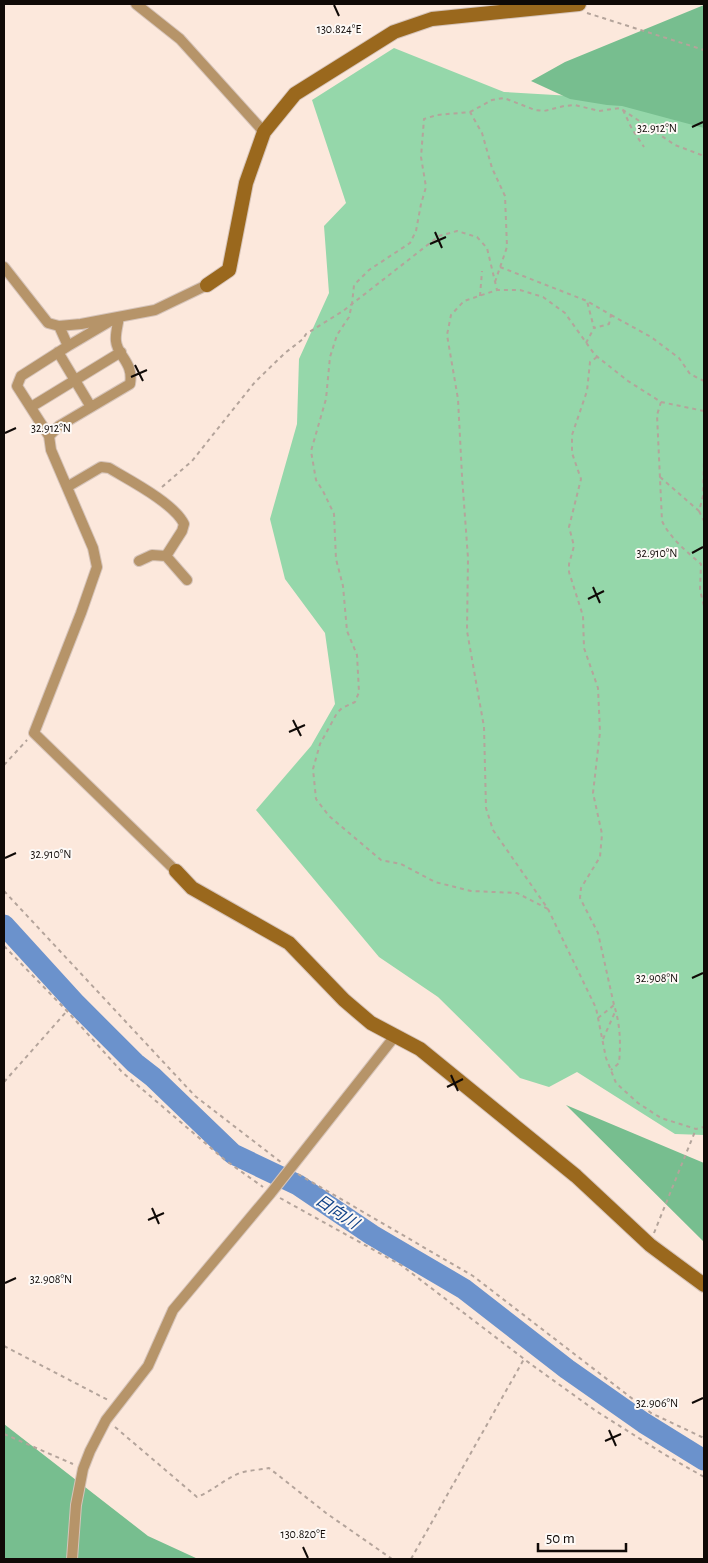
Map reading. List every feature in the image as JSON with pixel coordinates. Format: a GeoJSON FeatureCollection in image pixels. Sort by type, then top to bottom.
{"type":"FeatureCollection","features":[{"type":"Feature","properties":{"kind":"street"},"geometry":{"type":"LineString","coordinates":[[136,4],[180,39],[264,132]]}},
{"type":"Feature","properties":{"kind":"street"},"geometry":{"type":"LineString","coordinates":[[4,267],[48,323],[59,326],[81,324],[155,310],[207,285],[229,270],[246,183],[264,132],[295,94],[394,32],[432,18],[579,4]]}},
{"type":"Feature","properties":{"kind":"street"},"geometry":{"type":"LineString","coordinates":[[119,317],[21,376],[18,386],[49,436],[51,450],[93,548],[96,567],[81,614],[34,733],[192,888],[289,943],[344,1000],[371,1023],[420,1049],[576,1176],[650,1245],[704,1285]]}},
{"type":"Feature","properties":{"kind":"street"},"geometry":{"type":"LineString","coordinates":[[49,436],[59,426],[130,384],[131,376],[128,364],[116,343],[119,317]]}},
{"type":"Feature","properties":{"kind":"street"},"geometry":{"type":"LineString","coordinates":[[59,326],[68,346]]}},
{"type":"Feature","properties":{"kind":"street"},"geometry":{"type":"LineString","coordinates":[[58,352],[91,407]]}},
{"type":"Feature","properties":{"kind":"street"},"geometry":{"type":"LineString","coordinates":[[30,407],[121,352]]}},
{"type":"Feature","properties":{"kind":"street"},"geometry":{"type":"LineString","coordinates":[[67,487],[101,467],[109,468],[153,495],[181,518],[184,524],[182,531],[166,556]]}},
{"type":"Feature","properties":{"kind":"street"},"geometry":{"type":"LineString","coordinates":[[139,561],[152,555],[166,556],[188,580]]}},
{"type":"Feature","properties":{"kind":"street"},"geometry":{"type":"LineString","coordinates":[[72,1559],[76,1505],[83,1469],[106,1420],[148,1366],[173,1310],[271,1193],[394,1036]]}},
{"type":"Feature","properties":{"kind":"path"},"geometry":{"type":"LineString","coordinates":[[564,6],[704,50]]}},
{"type":"Feature","properties":{"kind":"path"},"geometry":{"type":"LineString","coordinates":[[548,909],[517,893],[471,891],[435,882],[401,864],[381,860],[329,816],[316,799],[313,769],[320,744],[337,713],[342,708],[355,702],[359,692],[357,655],[347,631],[343,586],[336,559],[334,514],[316,480],[311,451],[326,399],[330,357],[337,335],[349,317],[354,285],[369,270],[410,243],[416,231],[426,187],[421,158],[424,119],[437,115],[470,112],[492,100],[504,98],[535,110],[544,111],[575,105],[599,110],[620,108],[676,145],[704,156]]}},
{"type":"Feature","properties":{"kind":"path"},"geometry":{"type":"LineString","coordinates":[[623,110],[632,129],[644,147]]}},
{"type":"Feature","properties":{"kind":"path"},"geometry":{"type":"LineString","coordinates":[[470,112],[482,133],[492,168],[504,196],[507,247],[495,282]]}},
{"type":"Feature","properties":{"kind":"path"},"geometry":{"type":"LineString","coordinates":[[153,495],[192,461],[255,382],[285,353],[303,339],[306,334],[352,304],[439,236],[458,231],[477,237],[487,248],[497,290]]}},
{"type":"Feature","properties":{"kind":"path"},"geometry":{"type":"LineString","coordinates":[[500,267],[587,301],[651,337],[679,358],[690,374],[704,381]]}},
{"type":"Feature","properties":{"kind":"path"},"geometry":{"type":"LineString","coordinates":[[480,296],[482,271]]}},
{"type":"Feature","properties":{"kind":"path"},"geometry":{"type":"LineString","coordinates":[[704,411],[661,402],[628,381],[597,357],[565,313],[543,297],[520,290],[497,290],[464,301],[451,315],[447,335],[458,399],[468,558],[467,631],[484,727],[486,808],[493,830],[548,909],[596,1008],[606,1058],[616,1083],[638,1103],[661,1118],[696,1129],[704,1127]]}},
{"type":"Feature","properties":{"kind":"path"},"geometry":{"type":"LineString","coordinates":[[586,343],[594,328],[587,301]]}},
{"type":"Feature","properties":{"kind":"path"},"geometry":{"type":"LineString","coordinates":[[594,328],[610,324],[611,315]]}},
{"type":"Feature","properties":{"kind":"path"},"geometry":{"type":"LineString","coordinates":[[597,357],[590,362],[587,391],[572,435],[572,453],[581,479],[569,527],[574,546],[569,564],[569,572],[583,616],[584,648],[598,688],[600,732],[593,793],[602,834],[600,858],[581,888],[580,898],[598,933],[618,1017],[620,1055],[619,1062],[611,1070]]}},
{"type":"Feature","properties":{"kind":"path"},"geometry":{"type":"LineString","coordinates":[[661,402],[657,415],[662,521],[666,529],[688,554],[701,564],[700,590],[704,606]]}},
{"type":"Feature","properties":{"kind":"path"},"geometry":{"type":"LineString","coordinates":[[698,511],[703,496],[704,459]]}},
{"type":"Feature","properties":{"kind":"path"},"geometry":{"type":"LineString","coordinates":[[660,477],[698,511],[704,521]]}},
{"type":"Feature","properties":{"kind":"path"},"geometry":{"type":"LineString","coordinates":[[4,765],[34,733]]}},
{"type":"Feature","properties":{"kind":"path"},"geometry":{"type":"LineString","coordinates":[[4,891],[195,1096],[290,1169],[473,1276],[651,1413],[704,1438]]}},
{"type":"Feature","properties":{"kind":"path"},"geometry":{"type":"LineString","coordinates":[[4,946],[67,1011],[122,1072],[225,1160],[271,1193],[401,1265],[524,1359],[596,1411],[704,1477]]}},
{"type":"Feature","properties":{"kind":"path"},"geometry":{"type":"LineString","coordinates":[[598,1018],[614,1005]]}},
{"type":"Feature","properties":{"kind":"path"},"geometry":{"type":"LineString","coordinates":[[4,1082],[67,1011]]}},
{"type":"Feature","properties":{"kind":"path"},"geometry":{"type":"LineString","coordinates":[[603,1039],[616,1011]]}},
{"type":"Feature","properties":{"kind":"path"},"geometry":{"type":"LineString","coordinates":[[650,1245],[696,1129]]}},
{"type":"Feature","properties":{"kind":"path"},"geometry":{"type":"LineString","coordinates":[[4,1346],[118,1406]]}},
{"type":"Feature","properties":{"kind":"path"},"geometry":{"type":"LineString","coordinates":[[411,1559],[524,1359]]}},
{"type":"Feature","properties":{"kind":"path"},"geometry":{"type":"LineString","coordinates":[[106,1420],[197,1497],[241,1472],[269,1468],[326,1513],[392,1559]]}},
{"type":"Feature","properties":{"kind":"path"},"geometry":{"type":"LineString","coordinates":[[4,1434],[83,1469]]}},
{"type":"Feature","properties":{"kind":"green space"},"geometry":{"type":"Polygon","coordinates":[[[704,5],[704,128],[622,106],[570,99],[531,81],[565,62],[704,5]]]}},
{"type":"Feature","properties":{"kind":"green space"},"geometry":{"type":"Polygon","coordinates":[[[394,48],[504,92],[623,99],[704,127],[704,1135],[675,1134],[577,1072],[549,1087],[520,1078],[438,997],[379,957],[256,810],[311,746],[335,704],[325,633],[285,579],[270,519],[297,424],[299,359],[329,293],[324,226],[346,203],[312,100],[394,48]]]}},
{"type":"Feature","properties":{"kind":"green space"},"geometry":{"type":"Polygon","coordinates":[[[566,1105],[704,1163],[704,1242],[566,1105]]]}},
{"type":"Feature","properties":{"kind":"green space"},"geometry":{"type":"Polygon","coordinates":[[[4,1424],[148,1536],[198,1559],[4,1559],[4,1424]]]}},
{"type":"Feature","properties":{"kind":"waterway","name":"日向川"},"geometry":{"type":"LineString","coordinates":[[4,925],[76,1004],[135,1063],[153,1077],[233,1154],[298,1185],[372,1235],[464,1289],[567,1369],[644,1423],[704,1460]]}}]}
